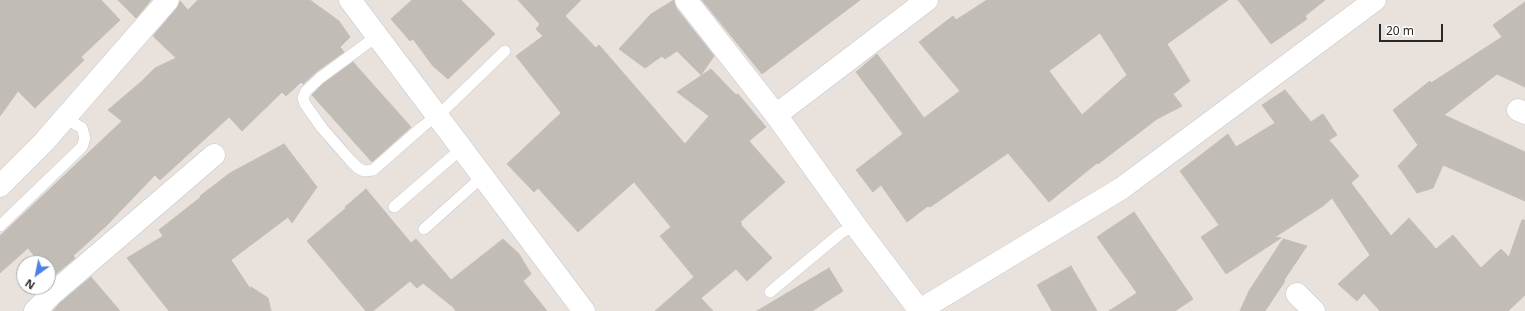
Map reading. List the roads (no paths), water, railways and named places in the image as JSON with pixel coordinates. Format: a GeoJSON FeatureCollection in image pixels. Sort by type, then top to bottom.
{"type":"FeatureCollection","features":[{"type":"Feature","properties":{"kind":"street"},"geometry":{"type":"LineString","coordinates":[[0,186],[43,143],[168,0]]}},
{"type":"Feature","properties":{"kind":"street"},"geometry":{"type":"LineString","coordinates":[[350,0],[584,311]]}},
{"type":"Feature","properties":{"kind":"street"},"geometry":{"type":"LineString","coordinates":[[686,0],[776,115],[855,225],[920,310],[1122,188],[1375,0]]}},
{"type":"Feature","properties":{"kind":"street"},"geometry":{"type":"LineString","coordinates":[[776,115],[927,0]]}},
{"type":"Feature","properties":{"kind":"street"},"geometry":{"type":"LineString","coordinates":[[35,311],[52,294],[214,155]]}},
{"type":"Feature","properties":{"kind":"street"},"geometry":{"type":"LineString","coordinates":[[1297,294],[1314,311]]}},
{"type":"Feature","properties":{"kind":"lane"},"geometry":{"type":"LineString","coordinates":[[377,36],[320,78],[306,91],[303,98],[305,104],[322,128],[358,168],[364,171],[373,170],[436,115],[445,109],[505,51]]}},
{"type":"Feature","properties":{"kind":"lane"},"geometry":{"type":"LineString","coordinates":[[0,226],[82,147],[85,138],[82,128],[65,118]]}},
{"type":"Feature","properties":{"kind":"lane"},"geometry":{"type":"LineString","coordinates":[[394,207],[461,149]]}},
{"type":"Feature","properties":{"kind":"lane"},"geometry":{"type":"LineString","coordinates":[[424,229],[482,177]]}},
{"type":"Feature","properties":{"kind":"lane"},"geometry":{"type":"LineString","coordinates":[[770,292],[841,233],[855,225]]}}]}
